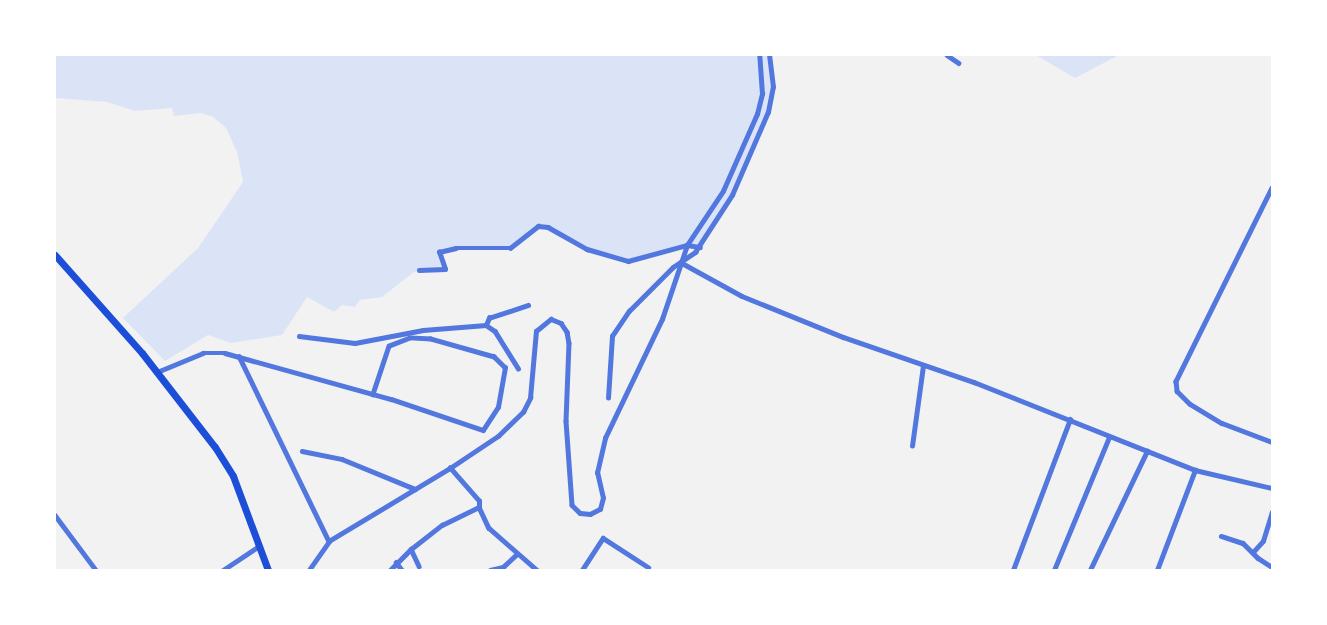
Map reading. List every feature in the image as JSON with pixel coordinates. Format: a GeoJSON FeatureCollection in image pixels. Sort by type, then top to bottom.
{"type":"FeatureCollection","features":[{"type":"Feature","properties":{"kind":"main road"},"geometry":{"type":"LineString","coordinates":[[55,255],[157,372],[215,447],[233,476],[261,544],[268,570]]}},
{"type":"Feature","properties":{"kind":"street"},"geometry":{"type":"LineString","coordinates":[[309,570],[329,540],[450,468],[498,436],[523,412],[530,398],[536,331],[550,319],[561,323],[567,332],[569,343],[566,421],[572,505],[580,513],[590,514],[600,509],[603,498],[597,473],[605,438],[649,350],[687,246],[723,192],[757,114],[762,94],[759,55]]}},
{"type":"Feature","properties":{"kind":"street"},"geometry":{"type":"LineString","coordinates":[[608,398],[612,336],[629,311],[673,267],[682,263],[700,247],[732,195],[768,112],[773,88],[769,55]]}},
{"type":"Feature","properties":{"kind":"street"},"geometry":{"type":"LineString","coordinates":[[947,55],[959,63]]}},
{"type":"Feature","properties":{"kind":"street"},"geometry":{"type":"LineString","coordinates":[[1272,188],[1176,382],[1177,391],[1190,404],[1222,422],[1272,442]]}},
{"type":"Feature","properties":{"kind":"street"},"geometry":{"type":"LineString","coordinates":[[419,270],[445,269],[440,252],[456,248],[510,248],[538,226],[548,228],[587,250],[628,261],[687,246],[700,247]]}},
{"type":"Feature","properties":{"kind":"street"},"geometry":{"type":"LineString","coordinates":[[682,263],[742,296],[923,366],[1070,419],[1195,470],[1272,488]]}},
{"type":"Feature","properties":{"kind":"street"},"geometry":{"type":"LineString","coordinates":[[486,325],[489,318],[528,305]]}},
{"type":"Feature","properties":{"kind":"street"},"geometry":{"type":"LineString","coordinates":[[299,336],[354,343],[423,330],[486,325],[495,331],[518,368]]}},
{"type":"Feature","properties":{"kind":"street"},"geometry":{"type":"LineString","coordinates":[[157,372],[203,353],[239,356],[373,394],[483,430],[498,407],[505,368],[494,357],[431,339],[410,338],[389,346],[373,394]]}},
{"type":"Feature","properties":{"kind":"street"},"geometry":{"type":"LineString","coordinates":[[239,356],[329,540]]}},
{"type":"Feature","properties":{"kind":"street"},"geometry":{"type":"LineString","coordinates":[[912,446],[923,366]]}},
{"type":"Feature","properties":{"kind":"street"},"geometry":{"type":"LineString","coordinates":[[1013,570],[1070,419]]}},
{"type":"Feature","properties":{"kind":"street"},"geometry":{"type":"LineString","coordinates":[[1054,570],[1110,436]]}},
{"type":"Feature","properties":{"kind":"street"},"geometry":{"type":"LineString","coordinates":[[302,451],[342,459],[415,489]]}},
{"type":"Feature","properties":{"kind":"street"},"geometry":{"type":"LineString","coordinates":[[1090,570],[1147,451]]}},
{"type":"Feature","properties":{"kind":"street"},"geometry":{"type":"LineString","coordinates":[[450,468],[479,501],[479,507],[489,528],[537,570]]}},
{"type":"Feature","properties":{"kind":"street"},"geometry":{"type":"LineString","coordinates":[[1157,570],[1195,470]]}},
{"type":"Feature","properties":{"kind":"street"},"geometry":{"type":"LineString","coordinates":[[390,570],[411,548],[442,525],[479,507]]}},
{"type":"Feature","properties":{"kind":"street"},"geometry":{"type":"LineString","coordinates":[[1254,551],[1263,541],[1272,512]]}},
{"type":"Feature","properties":{"kind":"street"},"geometry":{"type":"LineString","coordinates":[[56,517],[96,570]]}},
{"type":"Feature","properties":{"kind":"street"},"geometry":{"type":"LineString","coordinates":[[1221,536],[1243,543],[1254,551],[1258,558],[1272,567]]}},
{"type":"Feature","properties":{"kind":"street"},"geometry":{"type":"LineString","coordinates":[[582,570],[603,538],[648,567]]}},
{"type":"Feature","properties":{"kind":"street"},"geometry":{"type":"LineString","coordinates":[[223,570],[261,544]]}},
{"type":"Feature","properties":{"kind":"street"},"geometry":{"type":"LineString","coordinates":[[411,548],[419,566]]}},
{"type":"Feature","properties":{"kind":"street"},"geometry":{"type":"LineString","coordinates":[[490,570],[503,567],[517,554]]}},
{"type":"Feature","properties":{"kind":"street"},"geometry":{"type":"LineString","coordinates":[[396,562],[402,570]]}},
{"type":"Feature","properties":{"kind":"shaded area"},"geometry":{"type":"Polygon","coordinates":[[[55,55],[769,55],[773,87],[768,112],[732,195],[700,247],[687,245],[628,261],[587,249],[542,226],[510,248],[474,247],[440,252],[445,269],[414,272],[382,297],[360,300],[355,307],[342,305],[334,312],[307,297],[282,335],[231,343],[208,335],[165,361],[123,318],[198,248],[243,182],[237,152],[226,128],[213,117],[201,113],[174,116],[172,108],[135,111],[107,102],[55,98],[55,55]]]}},
{"type":"Feature","properties":{"kind":"shaded area"},"geometry":{"type":"Polygon","coordinates":[[[1036,55],[1119,55],[1075,78],[1036,55]]]}}]}
